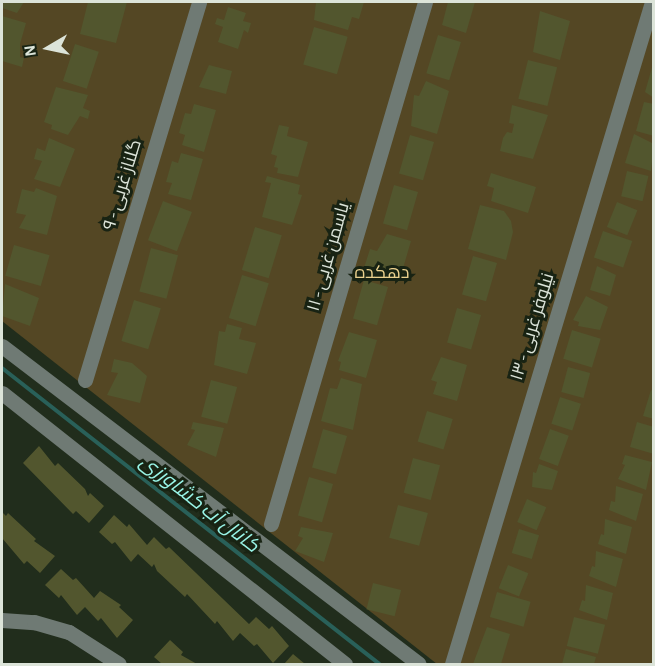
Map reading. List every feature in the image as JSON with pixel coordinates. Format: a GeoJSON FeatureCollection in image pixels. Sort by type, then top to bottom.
{"type":"FeatureCollection","features":[{"type":"Feature","properties":{"kind":"street","name":"گلناز غربی - ۹"},"geometry":{"type":"LineString","coordinates":[[85,380],[198,2]]}},
{"type":"Feature","properties":{"kind":"street","name":"یاسمن غربی - ۱۱"},"geometry":{"type":"LineString","coordinates":[[271,524],[425,2]]}},
{"type":"Feature","properties":{"kind":"street","name":"نیلوفر غربی - ۱۳"},"geometry":{"type":"LineString","coordinates":[[452,664],[652,2]]}},
{"type":"Feature","properties":{"kind":"street"},"geometry":{"type":"LineString","coordinates":[[2,346],[419,664]]}},
{"type":"Feature","properties":{"kind":"street"},"geometry":{"type":"LineString","coordinates":[[4,399],[345,664]]}},
{"type":"Feature","properties":{"kind":"street"},"geometry":{"type":"LineString","coordinates":[[2,620],[34,622],[69,632],[118,664]]}},
{"type":"Feature","properties":{"kind":"green space","name":"دهکده"},"geometry":{"type":"Polygon","coordinates":[[[2,2],[653,2],[653,664],[437,664],[2,321],[2,2]]]}},
{"type":"Feature","properties":{"kind":"building"},"geometry":{"type":"Polygon","coordinates":[[[2,2],[24,2],[17,13],[2,8],[2,2]]]}},
{"type":"Feature","properties":{"kind":"building"},"geometry":{"type":"Polygon","coordinates":[[[88,2],[127,2],[116,43],[80,34],[88,2]]]}},
{"type":"Feature","properties":{"kind":"building"},"geometry":{"type":"Polygon","coordinates":[[[316,2],[364,2],[359,19],[352,17],[348,30],[314,20],[316,2]]]}},
{"type":"Feature","properties":{"kind":"building"},"geometry":{"type":"Polygon","coordinates":[[[448,2],[475,2],[466,33],[442,25],[448,2]]]}},
{"type":"Feature","properties":{"kind":"building"},"geometry":{"type":"Polygon","coordinates":[[[228,7],[246,13],[243,21],[251,23],[248,33],[244,30],[238,49],[218,42],[223,27],[215,24],[217,18],[224,20],[228,7]]]}},
{"type":"Feature","properties":{"kind":"building"},"geometry":{"type":"Polygon","coordinates":[[[540,11],[570,21],[560,60],[533,52],[540,11]]]}},
{"type":"Feature","properties":{"kind":"building"},"geometry":{"type":"Polygon","coordinates":[[[2,16],[26,23],[20,44],[20,57],[24,58],[22,67],[2,61],[2,16]]]}},
{"type":"Feature","properties":{"kind":"building"},"geometry":{"type":"Polygon","coordinates":[[[314,27],[348,37],[337,74],[303,64],[314,27]]]}},
{"type":"Feature","properties":{"kind":"building"},"geometry":{"type":"Polygon","coordinates":[[[438,35],[461,42],[449,80],[426,73],[438,35]]]}},
{"type":"Feature","properties":{"kind":"building"},"geometry":{"type":"Polygon","coordinates":[[[75,44],[99,52],[87,89],[63,81],[75,44]]]}},
{"type":"Feature","properties":{"kind":"building"},"geometry":{"type":"Polygon","coordinates":[[[528,60],[557,67],[547,106],[518,99],[528,60]]]}},
{"type":"Feature","properties":{"kind":"building"},"geometry":{"type":"Polygon","coordinates":[[[654,64],[654,98],[645,92],[654,64]]]}},
{"type":"Feature","properties":{"kind":"building"},"geometry":{"type":"Polygon","coordinates":[[[209,65],[232,71],[226,94],[199,87],[209,65]]]}},
{"type":"Feature","properties":{"kind":"building"},"geometry":{"type":"Polygon","coordinates":[[[426,81],[449,91],[437,134],[411,126],[414,95],[419,96],[426,81]]]}},
{"type":"Feature","properties":{"kind":"building"},"geometry":{"type":"Polygon","coordinates":[[[56,87],[88,95],[83,108],[90,111],[88,119],[80,116],[68,135],[51,129],[52,125],[44,122],[56,87]]]}},
{"type":"Feature","properties":{"kind":"building"},"geometry":{"type":"Polygon","coordinates":[[[644,102],[654,104],[654,136],[636,131],[644,102]]]}},
{"type":"Feature","properties":{"kind":"building"},"geometry":{"type":"Polygon","coordinates":[[[194,104],[216,110],[204,152],[182,145],[185,135],[179,133],[185,113],[191,114],[194,104]]]}},
{"type":"Feature","properties":{"kind":"building"},"geometry":{"type":"Polygon","coordinates":[[[512,105],[548,115],[533,159],[500,151],[507,132],[512,133],[514,124],[509,123],[512,105]]]}},
{"type":"Feature","properties":{"kind":"building"},"geometry":{"type":"Polygon","coordinates":[[[279,125],[289,127],[287,136],[308,142],[298,177],[277,173],[278,168],[274,167],[277,156],[271,154],[279,125]]]}},
{"type":"Feature","properties":{"kind":"building"},"geometry":{"type":"Polygon","coordinates":[[[634,134],[654,144],[651,171],[625,163],[634,134]]]}},
{"type":"Feature","properties":{"kind":"building"},"geometry":{"type":"Polygon","coordinates":[[[410,135],[434,142],[423,180],[399,173],[410,135]]]}},
{"type":"Feature","properties":{"kind":"building"},"geometry":{"type":"Polygon","coordinates":[[[49,138],[75,149],[60,187],[34,179],[42,161],[34,159],[37,148],[45,151],[49,138]]]}},
{"type":"Feature","properties":{"kind":"building"},"geometry":{"type":"Polygon","coordinates":[[[181,153],[203,159],[191,200],[168,194],[172,183],[166,182],[172,161],[178,163],[181,153]]]}},
{"type":"Feature","properties":{"kind":"building"},"geometry":{"type":"Polygon","coordinates":[[[627,171],[648,176],[643,201],[621,196],[627,171]]]}},
{"type":"Feature","properties":{"kind":"building"},"geometry":{"type":"Polygon","coordinates":[[[491,173],[536,187],[528,213],[491,201],[494,188],[487,186],[491,173]]]}},
{"type":"Feature","properties":{"kind":"building"},"geometry":{"type":"Polygon","coordinates":[[[267,176],[300,185],[298,194],[302,195],[292,225],[262,217],[271,183],[265,182],[267,176]]]}},
{"type":"Feature","properties":{"kind":"building"},"geometry":{"type":"Polygon","coordinates":[[[394,185],[418,192],[407,230],[383,223],[394,185]]]}},
{"type":"Feature","properties":{"kind":"building"},"geometry":{"type":"Polygon","coordinates":[[[36,188],[57,196],[47,235],[19,228],[26,215],[16,213],[22,189],[34,192],[36,188]]]}},
{"type":"Feature","properties":{"kind":"building"},"geometry":{"type":"Polygon","coordinates":[[[163,201],[192,212],[177,251],[148,240],[163,201]]]}},
{"type":"Feature","properties":{"kind":"building"},"geometry":{"type":"Polygon","coordinates":[[[617,202],[637,210],[627,235],[607,227],[617,202]]]}},
{"type":"Feature","properties":{"kind":"building"},"geometry":{"type":"Polygon","coordinates":[[[480,205],[504,211],[511,221],[513,232],[506,260],[468,249],[480,205]]]}},
{"type":"Feature","properties":{"kind":"building"},"geometry":{"type":"Polygon","coordinates":[[[255,227],[282,235],[269,278],[242,270],[255,227]]]}},
{"type":"Feature","properties":{"kind":"building"},"geometry":{"type":"Polygon","coordinates":[[[603,231],[632,241],[623,268],[594,257],[603,231]]]}},
{"type":"Feature","properties":{"kind":"building"},"geometry":{"type":"Polygon","coordinates":[[[387,234],[411,241],[399,282],[363,271],[370,249],[377,251],[387,234]]]}},
{"type":"Feature","properties":{"kind":"building"},"geometry":{"type":"Polygon","coordinates":[[[14,245],[50,255],[41,286],[5,276],[14,245]]]}},
{"type":"Feature","properties":{"kind":"building"},"geometry":{"type":"Polygon","coordinates":[[[151,248],[178,255],[166,299],[139,291],[151,248]]]}},
{"type":"Feature","properties":{"kind":"building"},"geometry":{"type":"Polygon","coordinates":[[[473,256],[497,263],[486,301],[462,294],[473,256]]]}},
{"type":"Feature","properties":{"kind":"building"},"geometry":{"type":"Polygon","coordinates":[[[597,266],[616,275],[610,296],[590,290],[597,266]]]}},
{"type":"Feature","properties":{"kind":"building"},"geometry":{"type":"Polygon","coordinates":[[[242,275],[269,283],[256,326],[229,318],[242,275]]]}},
{"type":"Feature","properties":{"kind":"building"},"geometry":{"type":"Polygon","coordinates":[[[364,280],[388,287],[377,325],[353,318],[364,280]]]}},
{"type":"Feature","properties":{"kind":"building"},"geometry":{"type":"Polygon","coordinates":[[[5,284],[39,298],[30,326],[2,316],[5,284]]]}},
{"type":"Feature","properties":{"kind":"building"},"geometry":{"type":"Polygon","coordinates":[[[586,296],[608,307],[600,330],[578,326],[579,322],[573,320],[586,296]]]}},
{"type":"Feature","properties":{"kind":"building"},"geometry":{"type":"Polygon","coordinates":[[[134,300],[161,308],[148,349],[121,341],[134,300]]]}},
{"type":"Feature","properties":{"kind":"building"},"geometry":{"type":"Polygon","coordinates":[[[457,308],[481,315],[471,349],[447,343],[457,308]]]}},
{"type":"Feature","properties":{"kind":"building"},"geometry":{"type":"Polygon","coordinates":[[[227,324],[242,328],[239,339],[256,343],[247,374],[214,365],[219,331],[225,332],[227,324]]]}},
{"type":"Feature","properties":{"kind":"building"},"geometry":{"type":"Polygon","coordinates":[[[572,330],[601,339],[592,367],[563,359],[572,330]]]}},
{"type":"Feature","properties":{"kind":"building"},"geometry":{"type":"Polygon","coordinates":[[[349,332],[377,340],[366,378],[339,370],[341,362],[338,361],[349,332]]]}},
{"type":"Feature","properties":{"kind":"building"},"geometry":{"type":"Polygon","coordinates":[[[441,357],[467,365],[457,401],[433,394],[437,382],[431,380],[441,357]]]}},
{"type":"Feature","properties":{"kind":"building"},"geometry":{"type":"Polygon","coordinates":[[[114,359],[132,363],[147,376],[140,403],[107,395],[118,373],[111,372],[114,359]]]}},
{"type":"Feature","properties":{"kind":"building"},"geometry":{"type":"Polygon","coordinates":[[[568,367],[590,373],[583,398],[561,392],[568,367]]]}},
{"type":"Feature","properties":{"kind":"building"},"geometry":{"type":"Polygon","coordinates":[[[341,378],[362,384],[353,430],[321,421],[330,388],[337,389],[341,378]]]}},
{"type":"Feature","properties":{"kind":"building"},"geometry":{"type":"Polygon","coordinates":[[[211,380],[237,387],[227,424],[201,417],[211,380]]]}},
{"type":"Feature","properties":{"kind":"building"},"geometry":{"type":"Polygon","coordinates":[[[651,390],[654,391],[654,419],[643,416],[651,390]]]}},
{"type":"Feature","properties":{"kind":"building"},"geometry":{"type":"Polygon","coordinates":[[[560,397],[581,404],[572,430],[551,424],[560,397]]]}},
{"type":"Feature","properties":{"kind":"building"},"geometry":{"type":"Polygon","coordinates":[[[427,411],[453,419],[443,449],[418,442],[427,411]]]}},
{"type":"Feature","properties":{"kind":"building"},"geometry":{"type":"Polygon","coordinates":[[[193,422],[224,428],[216,457],[187,445],[195,430],[191,429],[193,422]]]}},
{"type":"Feature","properties":{"kind":"building"},"geometry":{"type":"Polygon","coordinates":[[[637,422],[654,427],[654,454],[630,447],[637,422]]]}},
{"type":"Feature","properties":{"kind":"building"},"geometry":{"type":"Polygon","coordinates":[[[323,429],[347,436],[336,474],[312,467],[323,429]]]}},
{"type":"Feature","properties":{"kind":"building"},"geometry":{"type":"Polygon","coordinates":[[[550,429],[569,436],[558,466],[539,459],[550,429]]]}},
{"type":"Feature","properties":{"kind":"building"},"geometry":{"type":"Polygon","coordinates":[[[39,446],[55,466],[58,463],[85,489],[88,496],[90,493],[104,506],[89,523],[76,511],[73,514],[23,463],[39,446]]]}},
{"type":"Feature","properties":{"kind":"building"},"geometry":{"type":"Polygon","coordinates":[[[625,455],[652,462],[646,490],[618,479],[625,465],[622,464],[625,455]]]}},
{"type":"Feature","properties":{"kind":"building"},"geometry":{"type":"Polygon","coordinates":[[[413,458],[440,465],[431,500],[404,493],[413,458]]]}},
{"type":"Feature","properties":{"kind":"building"},"geometry":{"type":"Polygon","coordinates":[[[539,464],[558,471],[552,490],[532,487],[533,472],[536,473],[539,464]]]}},
{"type":"Feature","properties":{"kind":"building"},"geometry":{"type":"Polygon","coordinates":[[[309,477],[333,484],[322,522],[298,515],[309,477]]]}},
{"type":"Feature","properties":{"kind":"building"},"geometry":{"type":"Polygon","coordinates":[[[616,486],[643,494],[636,521],[609,510],[611,501],[615,502],[616,486]]]}},
{"type":"Feature","properties":{"kind":"building"},"geometry":{"type":"Polygon","coordinates":[[[527,499],[546,507],[537,530],[517,522],[527,499]]]}},
{"type":"Feature","properties":{"kind":"building"},"geometry":{"type":"Polygon","coordinates":[[[398,505],[428,513],[419,546],[389,538],[398,505]]]}},
{"type":"Feature","properties":{"kind":"building"},"geometry":{"type":"Polygon","coordinates":[[[2,512],[6,516],[8,513],[36,539],[34,541],[55,556],[40,573],[27,561],[24,564],[2,538],[2,512]]]}},
{"type":"Feature","properties":{"kind":"building"},"geometry":{"type":"Polygon","coordinates":[[[114,515],[127,527],[129,524],[147,545],[154,537],[166,549],[169,547],[249,624],[256,617],[269,629],[272,626],[289,646],[273,663],[257,644],[254,646],[240,633],[233,641],[217,621],[215,624],[187,594],[185,597],[157,571],[154,564],[152,567],[138,554],[131,562],[115,542],[112,544],[99,532],[114,515]]]}},
{"type":"Feature","properties":{"kind":"building"},"geometry":{"type":"Polygon","coordinates":[[[605,519],[632,527],[626,554],[598,544],[601,534],[604,535],[605,519]]]}},
{"type":"Feature","properties":{"kind":"building"},"geometry":{"type":"Polygon","coordinates":[[[301,527],[333,533],[324,562],[295,551],[303,538],[298,536],[301,527]]]}},
{"type":"Feature","properties":{"kind":"building"},"geometry":{"type":"Polygon","coordinates":[[[519,529],[539,535],[532,559],[512,553],[519,529]]]}},
{"type":"Feature","properties":{"kind":"building"},"geometry":{"type":"Polygon","coordinates":[[[596,551],[623,559],[616,587],[589,576],[592,566],[595,567],[596,551]]]}},
{"type":"Feature","properties":{"kind":"building"},"geometry":{"type":"Polygon","coordinates":[[[508,565],[528,573],[519,596],[499,588],[508,565]]]}},
{"type":"Feature","properties":{"kind":"building"},"geometry":{"type":"Polygon","coordinates":[[[61,569],[73,580],[76,578],[94,598],[100,591],[121,605],[119,607],[133,620],[117,638],[101,618],[98,621],[85,607],[77,615],[61,595],[59,598],[45,585],[61,569]]]}},
{"type":"Feature","properties":{"kind":"building"},"geometry":{"type":"Polygon","coordinates":[[[373,583],[401,590],[395,616],[366,609],[373,583]]]}},
{"type":"Feature","properties":{"kind":"building"},"geometry":{"type":"Polygon","coordinates":[[[586,585],[613,593],[607,620],[579,610],[582,600],[585,601],[586,585]]]}},
{"type":"Feature","properties":{"kind":"building"},"geometry":{"type":"Polygon","coordinates":[[[497,592],[531,602],[523,627],[490,617],[497,592]]]}},
{"type":"Feature","properties":{"kind":"building"},"geometry":{"type":"Polygon","coordinates":[[[574,617],[605,625],[598,654],[567,646],[574,617]]]}},
{"type":"Feature","properties":{"kind":"building"},"geometry":{"type":"Polygon","coordinates":[[[487,627],[510,634],[501,664],[473,664],[487,627]]]}},
{"type":"Feature","properties":{"kind":"building"},"geometry":{"type":"Polygon","coordinates":[[[170,640],[183,652],[181,655],[197,664],[162,664],[154,657],[170,640]]]}},
{"type":"Feature","properties":{"kind":"building"},"geometry":{"type":"Polygon","coordinates":[[[566,649],[596,657],[594,664],[562,664],[566,649]]]}},
{"type":"Feature","properties":{"kind":"building"},"geometry":{"type":"Polygon","coordinates":[[[293,654],[305,664],[284,664],[293,654]]]}},
{"type":"Feature","properties":{"kind":"waterway","name":"کانال آب کشاورزی"},"geometry":{"type":"LineString","coordinates":[[2,368],[379,664]]}}]}
